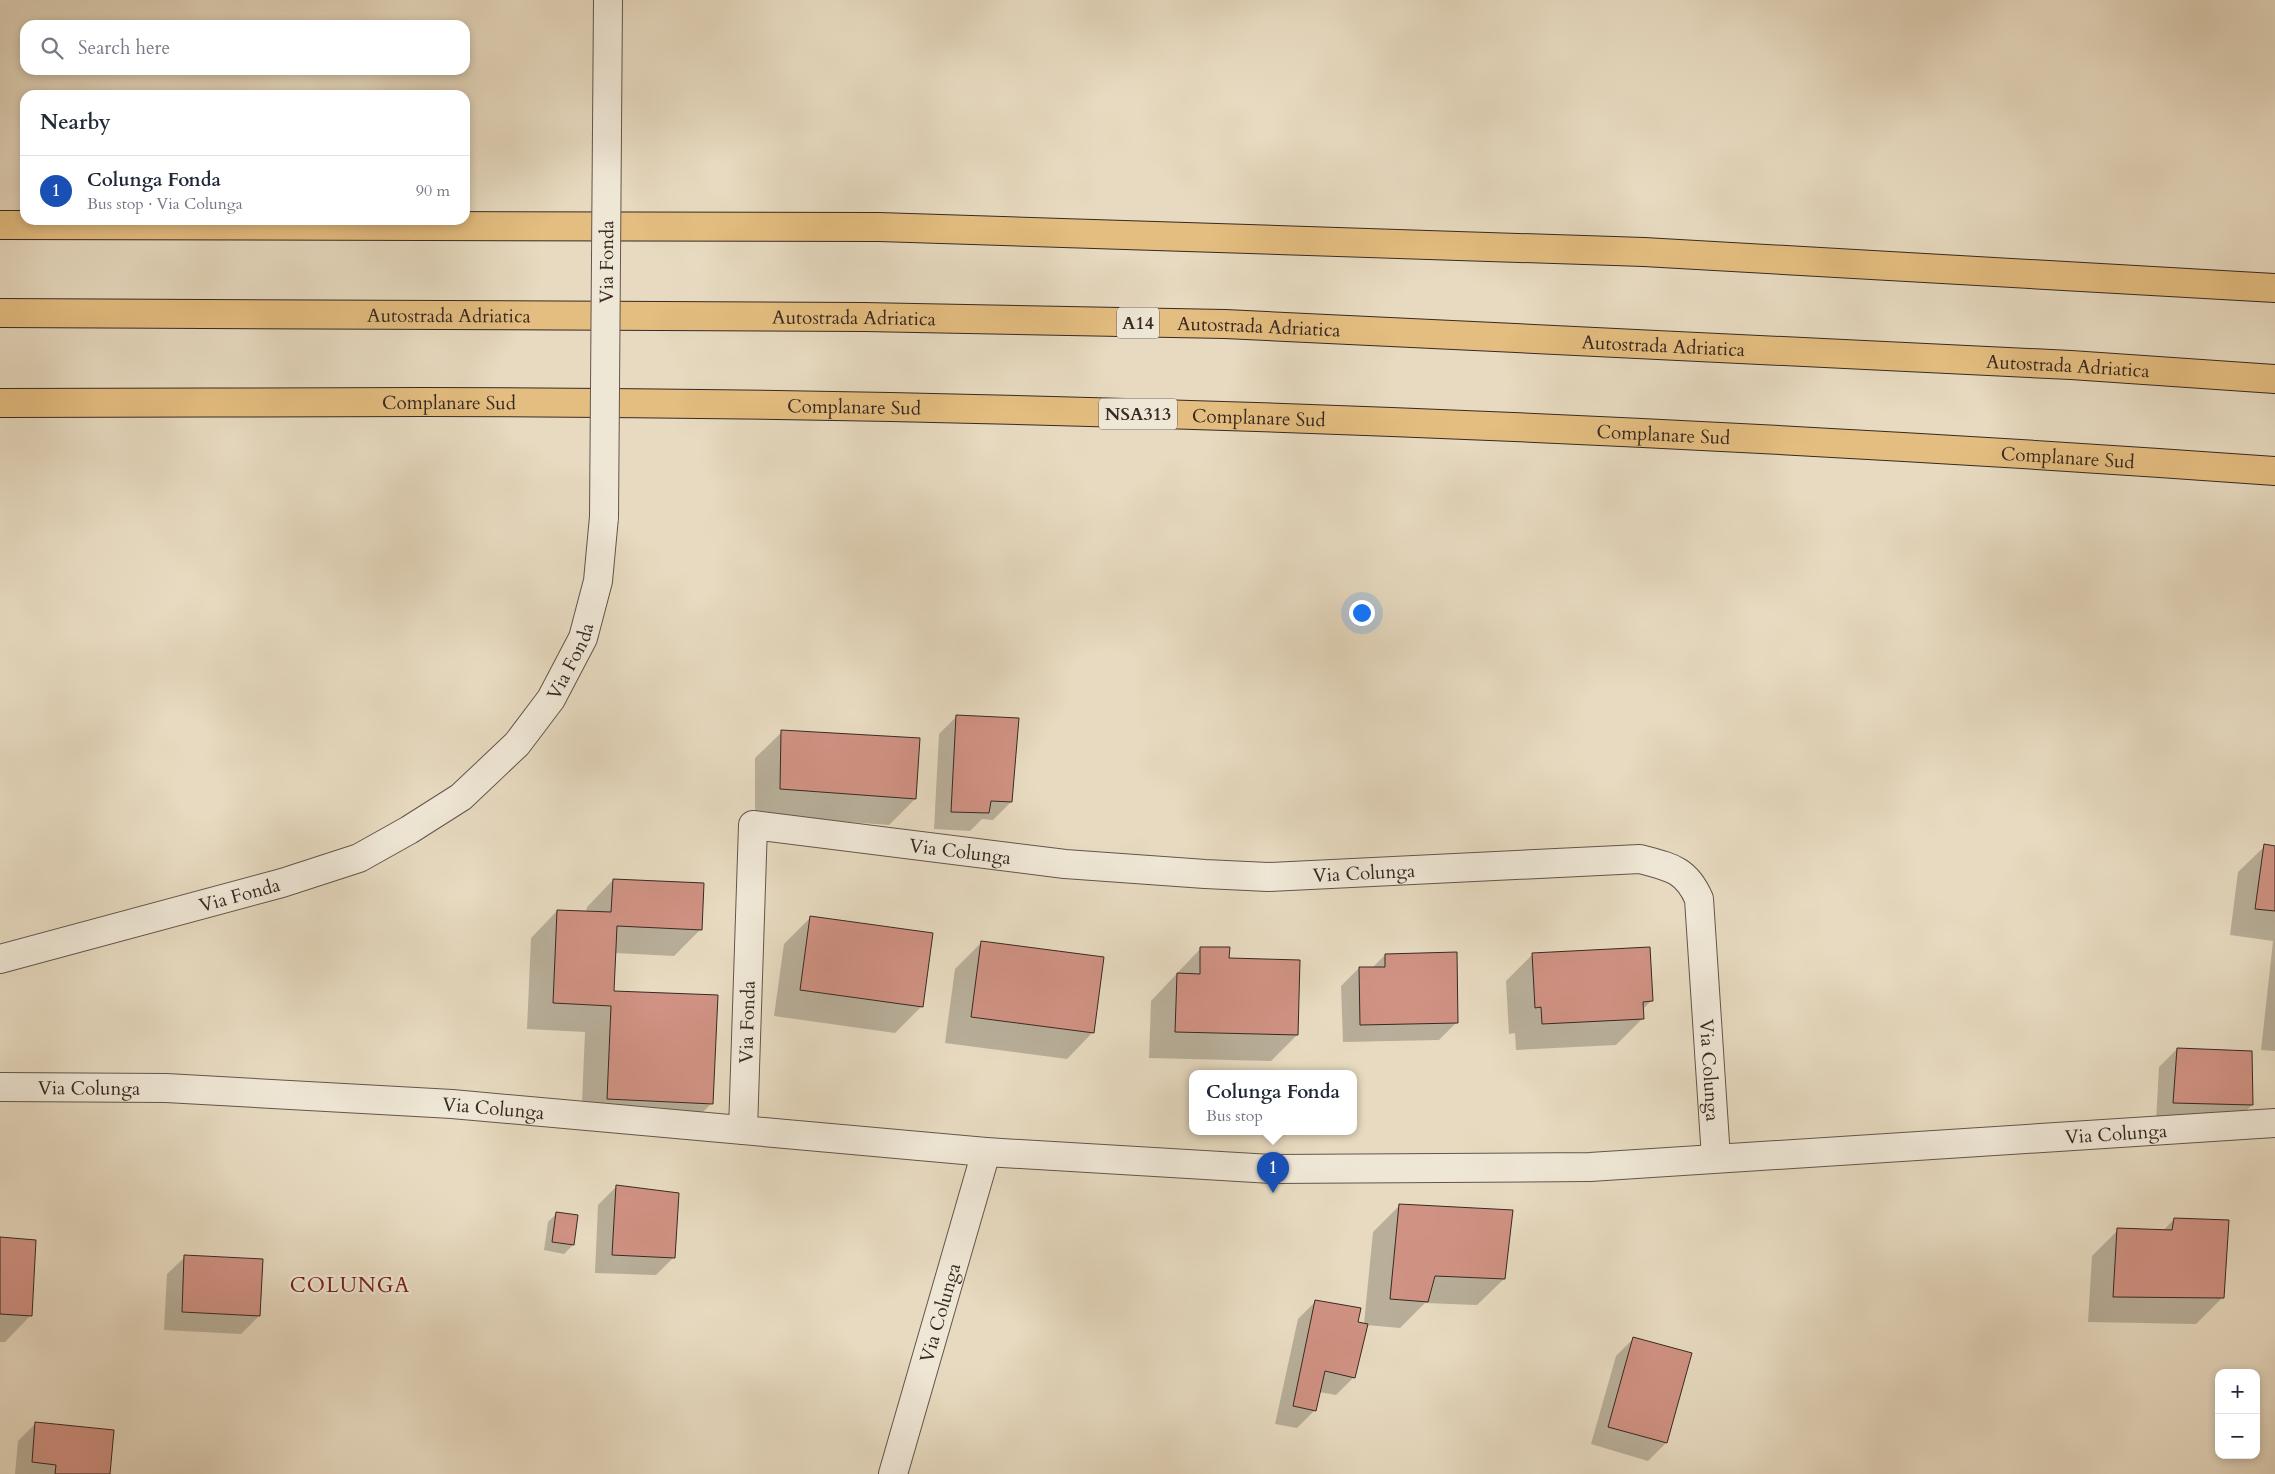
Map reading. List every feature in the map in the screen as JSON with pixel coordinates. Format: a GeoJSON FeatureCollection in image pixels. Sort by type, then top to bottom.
{"type":"FeatureCollection","features":[{"type":"Feature","properties":{"kind":"highway"},"geometry":{"type":"LineString","coordinates":[[0,225],[879,227],[1644,252],[2275,288]]}},
{"type":"Feature","properties":{"kind":"highway","name":"Autostrada Adriatica"},"geometry":{"type":"LineString","coordinates":[[0,313],[864,317],[1225,324],[2002,362],[2275,379]]}},
{"type":"Feature","properties":{"kind":"highway","name":"Complanare Sud"},"geometry":{"type":"LineString","coordinates":[[0,403],[428,402],[873,408],[1217,416],[1632,433],[2052,455],[2275,472]]}},
{"type":"Feature","properties":{"kind":"street","name":"Via Fonda"},"geometry":{"type":"LineString","coordinates":[[0,959],[282,883],[359,858],[409,830],[461,797],[517,744],[551,699],[583,638],[598,581],[604,517],[608,0]]}},
{"type":"Feature","properties":{"kind":"street","name":"Via Fonda"},"geometry":{"type":"LineString","coordinates":[[743,1130],[753,825]]}},
{"type":"Feature","properties":{"kind":"street","name":"Via Colunga"},"geometry":{"type":"LineString","coordinates":[[753,825],[1064,864],[1268,877],[1640,859],[1668,867],[1682,874],[1693,884],[1699,900],[1716,1158]]}},
{"type":"Feature","properties":{"kind":"street","name":"Via Colunga"},"geometry":{"type":"LineString","coordinates":[[0,1087],[166,1088],[442,1103],[986,1152],[1272,1169],[1590,1167],[2275,1122]]}},
{"type":"Feature","properties":{"kind":"street","name":"Via Colunga"},"geometry":{"type":"LineString","coordinates":[[893,1474],[986,1152]]}},
{"type":"Feature","properties":{"kind":"building"},"geometry":{"type":"Polygon","coordinates":[[[956,715],[1019,718],[1012,802],[991,801],[989,813],[951,812],[956,715]]]}},
{"type":"Feature","properties":{"kind":"building"},"geometry":{"type":"Polygon","coordinates":[[[781,730],[920,738],[916,799],[780,789],[781,730]]]}},
{"type":"Feature","properties":{"kind":"building"},"geometry":{"type":"Polygon","coordinates":[[[2264,844],[2275,846],[2275,911],[2255,909],[2264,844]]]}},
{"type":"Feature","properties":{"kind":"building"},"geometry":{"type":"Polygon","coordinates":[[[613,879],[704,883],[702,930],[617,926],[614,991],[718,995],[713,1104],[607,1099],[611,1006],[553,1003],[557,910],[611,912],[613,879]]]}},
{"type":"Feature","properties":{"kind":"building"},"geometry":{"type":"Polygon","coordinates":[[[810,916],[933,933],[923,1007],[800,990],[810,916]]]}},
{"type":"Feature","properties":{"kind":"building"},"geometry":{"type":"Polygon","coordinates":[[[981,941],[1104,957],[1094,1033],[971,1017],[981,941]]]}},
{"type":"Feature","properties":{"kind":"building"},"geometry":{"type":"Polygon","coordinates":[[[1200,947],[1230,947],[1229,958],[1300,960],[1298,1035],[1175,1032],[1177,973],[1200,974],[1200,947]]]}},
{"type":"Feature","properties":{"kind":"building"},"geometry":{"type":"Polygon","coordinates":[[[1650,947],[1653,1001],[1643,1002],[1644,1019],[1542,1024],[1541,1007],[1535,1008],[1532,953],[1650,947]]]}},
{"type":"Feature","properties":{"kind":"building"},"geometry":{"type":"Polygon","coordinates":[[[1457,952],[1458,1023],[1360,1025],[1359,967],[1385,967],[1385,954],[1457,952]]]}},
{"type":"Feature","properties":{"kind":"building"},"geometry":{"type":"Polygon","coordinates":[[[2177,1048],[2252,1051],[2253,1105],[2173,1103],[2177,1048]]]}},
{"type":"Feature","properties":{"kind":"building"},"geometry":{"type":"Polygon","coordinates":[[[616,1185],[679,1193],[675,1258],[612,1255],[616,1185]]]}},
{"type":"Feature","properties":{"kind":"building"},"geometry":{"type":"Polygon","coordinates":[[[1399,1204],[1513,1210],[1505,1279],[1435,1276],[1428,1302],[1390,1299],[1399,1204]]]}},
{"type":"Feature","properties":{"kind":"building"},"geometry":{"type":"Polygon","coordinates":[[[556,1212],[578,1215],[574,1245],[552,1242],[556,1212]]]}},
{"type":"Feature","properties":{"kind":"building"},"geometry":{"type":"Polygon","coordinates":[[[2174,1218],[2229,1220],[2224,1298],[2113,1297],[2117,1228],[2172,1230],[2174,1218]]]}},
{"type":"Feature","properties":{"kind":"building"},"geometry":{"type":"Polygon","coordinates":[[[0,1237],[36,1240],[32,1316],[0,1314],[0,1237]]]}},
{"type":"Feature","properties":{"kind":"building"},"geometry":{"type":"Polygon","coordinates":[[[184,1255],[263,1259],[260,1316],[182,1312],[184,1255]]]}},
{"type":"Feature","properties":{"kind":"building"},"geometry":{"type":"Polygon","coordinates":[[[1315,1300],[1361,1308],[1358,1322],[1368,1324],[1355,1378],[1325,1371],[1316,1411],[1293,1406],[1315,1300]]]}},
{"type":"Feature","properties":{"kind":"building"},"geometry":{"type":"Polygon","coordinates":[[[1633,1337],[1692,1353],[1667,1443],[1608,1427],[1633,1337]]]}},
{"type":"Feature","properties":{"kind":"building"},"geometry":{"type":"Polygon","coordinates":[[[35,1422],[114,1430],[110,1474],[55,1474],[56,1465],[32,1462],[35,1422]]]}},
{"type":"Feature","properties":{"kind":"place","name":"Colunga Fonda"},"geometry":{"type":"Point","coordinates":[1273,1193]}},
{"type":"Feature","properties":{"kind":"district","name":"COLUNGA"},"geometry":{"type":"Point","coordinates":[350,1285]}}]}
